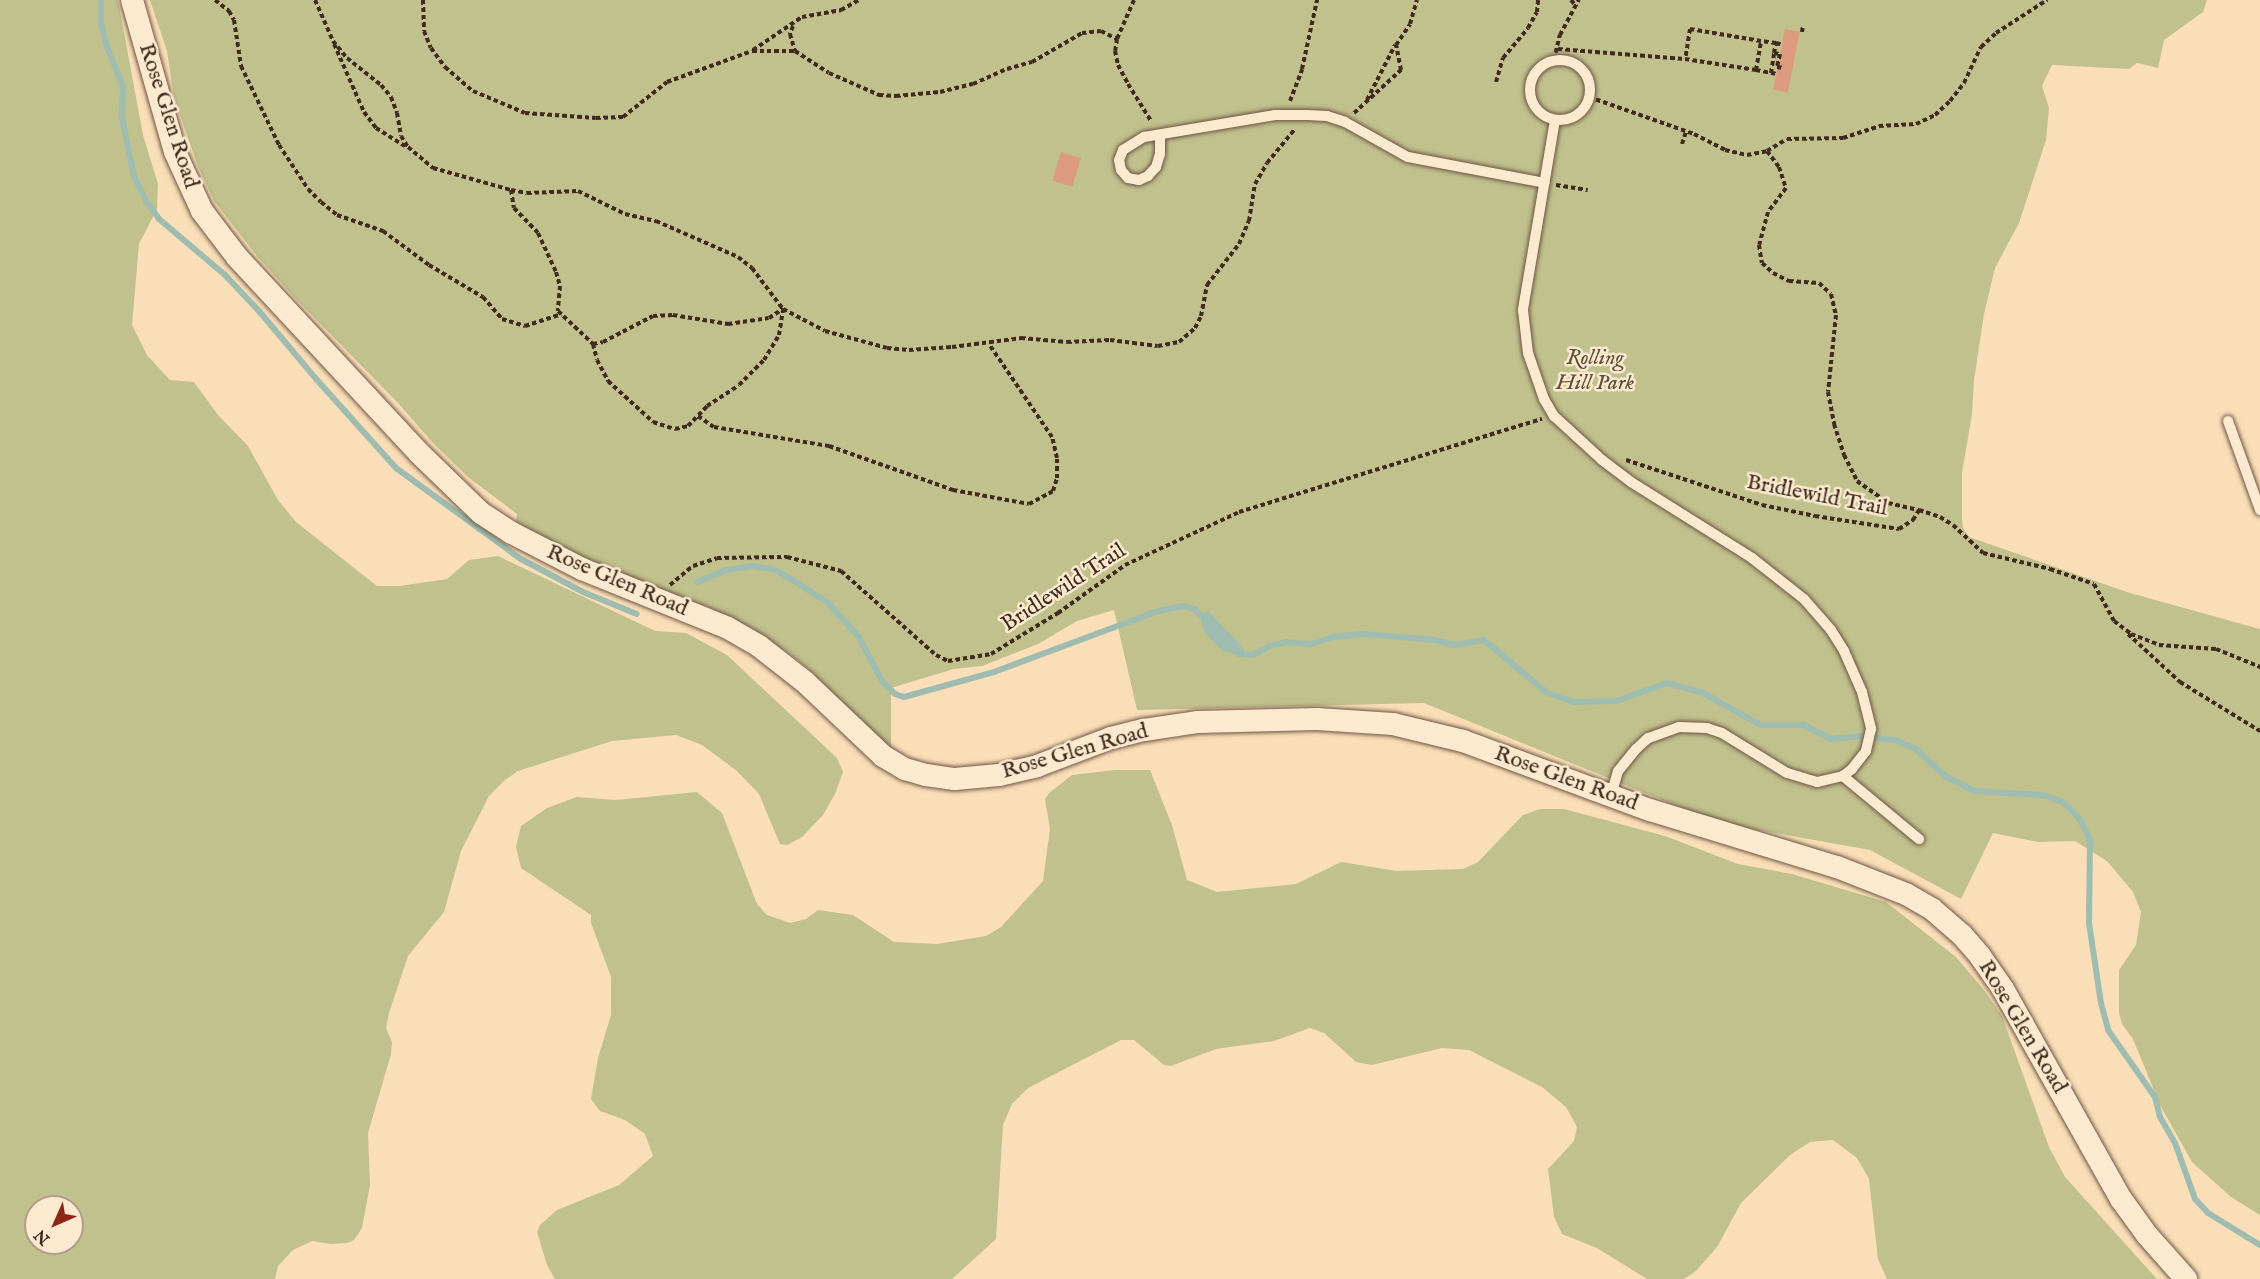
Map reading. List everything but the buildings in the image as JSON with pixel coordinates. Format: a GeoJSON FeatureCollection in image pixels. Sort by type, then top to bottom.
{"type":"FeatureCollection","features":[{"type":"Feature","properties":{"kind":"street","name":"Rose Glen Road"},"geometry":{"type":"LineString","coordinates":[[132,0],[163,116],[187,184],[202,211],[237,257],[419,453],[481,513],[542,550],[656,600],[728,628],[759,646],[804,682],[883,756],[905,769],[926,775],[955,778],[999,775],[1037,766],[1111,738],[1144,730],[1198,722],[1348,720],[1393,724],[1463,741],[1650,810],[1876,880],[1932,909],[1974,948],[2003,989],[2115,1190],[2147,1235],[2186,1279]]}},
{"type":"Feature","properties":{"kind":"lane"},"geometry":{"type":"LineString","coordinates":[[1554,60],[1574,63],[1582,69],[1590,87],[1589,97],[1586,105],[1573,117],[1555,120],[1537,110],[1530,90],[1536,70],[1554,60]]}},
{"type":"Feature","properties":{"kind":"lane"},"geometry":{"type":"LineString","coordinates":[[1160,135],[1160,154],[1155,167],[1148,176],[1138,180],[1128,178],[1121,170],[1119,160],[1123,150],[1144,137],[1206,125],[1282,115],[1307,115],[1327,116],[1345,122],[1408,157],[1545,183]]}},
{"type":"Feature","properties":{"kind":"lane"},"geometry":{"type":"LineString","coordinates":[[1555,120],[1528,274],[1523,321],[1534,378],[1554,416],[1602,460],[1664,504],[1752,558],[1804,599],[1831,630],[1844,651],[1862,692],[1871,729],[1866,751],[1852,769],[1843,776],[1817,782],[1803,780],[1787,773],[1722,733],[1707,728],[1679,727],[1663,731],[1636,749],[1618,771],[1611,795]]}},
{"type":"Feature","properties":{"kind":"lane"},"geometry":{"type":"LineString","coordinates":[[2228,421],[2260,510]]}},
{"type":"Feature","properties":{"kind":"lane"},"geometry":{"type":"LineString","coordinates":[[1843,776],[1919,839]]}},
{"type":"Feature","properties":{"kind":"path"},"geometry":{"type":"LineString","coordinates":[[215,0],[229,11],[234,20],[241,66],[279,145],[308,189],[321,202],[338,215],[383,231],[429,265],[483,297],[502,319],[525,326],[561,314]]}},
{"type":"Feature","properties":{"kind":"path"},"geometry":{"type":"LineString","coordinates":[[315,0],[364,112],[376,128],[408,147],[433,168],[527,193],[578,191],[625,214],[656,221],[738,257],[752,268],[783,309],[825,331],[887,348],[909,350],[989,344],[1021,338],[1067,342],[1110,340],[1158,346],[1179,342],[1195,328],[1202,316],[1207,285],[1239,244],[1249,221],[1255,184],[1267,163],[1307,115]]}},
{"type":"Feature","properties":{"kind":"path"},"geometry":{"type":"LineString","coordinates":[[423,0],[424,30],[431,48],[445,67],[473,91],[525,113],[610,119],[623,117],[667,82],[752,51],[794,25],[802,17],[841,10],[859,0]]}},
{"type":"Feature","properties":{"kind":"path"},"geometry":{"type":"LineString","coordinates":[[1134,0],[1117,39],[1115,51],[1118,65],[1160,135]]}},
{"type":"Feature","properties":{"kind":"path"},"geometry":{"type":"LineString","coordinates":[[1282,115],[1302,69],[1317,0]]}},
{"type":"Feature","properties":{"kind":"path"},"geometry":{"type":"LineString","coordinates":[[1366,102],[1396,45],[1410,24],[1417,0]]}},
{"type":"Feature","properties":{"kind":"path"},"geometry":{"type":"LineString","coordinates":[[1496,82],[1503,58],[1528,28],[1537,12],[1538,0]]}},
{"type":"Feature","properties":{"kind":"path"},"geometry":{"type":"LineString","coordinates":[[1571,0],[1576,6]]}},
{"type":"Feature","properties":{"kind":"path"},"geometry":{"type":"LineString","coordinates":[[1554,60],[1560,35],[1579,0]]}},
{"type":"Feature","properties":{"kind":"path"},"geometry":{"type":"LineString","coordinates":[[1589,97],[1686,132],[1725,150],[1747,155],[1767,151],[1787,139],[1843,138],[1879,126],[1916,124],[1935,115],[1964,83],[1981,47],[1996,33],[2047,0]]}},
{"type":"Feature","properties":{"kind":"path"},"geometry":{"type":"LineString","coordinates":[[794,25],[790,34],[795,51]]}},
{"type":"Feature","properties":{"kind":"path"},"geometry":{"type":"LineString","coordinates":[[1802,32],[1803,26]]}},
{"type":"Feature","properties":{"kind":"path"},"geometry":{"type":"LineString","coordinates":[[1685,59],[1690,29],[1783,45]]}},
{"type":"Feature","properties":{"kind":"path"},"geometry":{"type":"LineString","coordinates":[[752,51],[795,51],[829,73],[879,95],[896,96],[939,92],[972,84],[1007,69],[1032,62],[1082,33],[1101,31],[1117,39]]}},
{"type":"Feature","properties":{"kind":"path"},"geometry":{"type":"LineString","coordinates":[[333,40],[347,58],[381,85],[391,97],[397,113],[401,136],[408,147]]}},
{"type":"Feature","properties":{"kind":"path"},"geometry":{"type":"LineString","coordinates":[[1756,70],[1761,41]]}},
{"type":"Feature","properties":{"kind":"path"},"geometry":{"type":"LineString","coordinates":[[1771,73],[1776,43]]}},
{"type":"Feature","properties":{"kind":"path"},"geometry":{"type":"LineString","coordinates":[[1345,122],[1401,70],[1396,45]]}},
{"type":"Feature","properties":{"kind":"path"},"geometry":{"type":"LineString","coordinates":[[1558,49],[1685,59],[1778,74]]}},
{"type":"Feature","properties":{"kind":"path"},"geometry":{"type":"LineString","coordinates":[[1774,53],[1780,54],[1777,67],[1784,68]]}},
{"type":"Feature","properties":{"kind":"path"},"geometry":{"type":"LineString","coordinates":[[1683,144],[1686,132]]}},
{"type":"Feature","properties":{"kind":"path"},"geometry":{"type":"LineString","coordinates":[[1767,151],[1779,167],[1786,188],[1767,212],[1759,245],[1762,263],[1773,273],[1789,280],[1819,283],[1831,294],[1836,315],[1828,392],[1834,424],[1844,455],[1857,480],[1888,503],[1919,510]]}},
{"type":"Feature","properties":{"kind":"path"},"geometry":{"type":"LineString","coordinates":[[1545,183],[1588,190]]}},
{"type":"Feature","properties":{"kind":"path"},"geometry":{"type":"LineString","coordinates":[[511,190],[514,208],[538,233],[556,272],[560,297],[556,305],[561,314],[593,344],[597,360],[608,381],[653,422],[675,429],[688,426],[707,406],[739,385],[764,360],[779,335],[783,309]]}},
{"type":"Feature","properties":{"kind":"path"},"geometry":{"type":"LineString","coordinates":[[593,344],[603,342],[658,315],[673,315],[728,324],[769,318],[783,309]]}},
{"type":"Feature","properties":{"kind":"path"},"geometry":{"type":"LineString","coordinates":[[698,416],[714,427],[829,446],[953,490],[1029,504],[1053,491],[1057,478],[1057,458],[1052,437],[989,344]]}},
{"type":"Feature","properties":{"kind":"path","name":"Bridlewild Trail"},"geometry":{"type":"LineString","coordinates":[[656,600],[693,566],[717,558],[787,557],[841,571],[936,655],[948,661],[991,654],[1058,613],[1125,565],[1239,513],[1554,416]]}},
{"type":"Feature","properties":{"kind":"path","name":"Bridlewild Trail"},"geometry":{"type":"LineString","coordinates":[[1602,460],[1611,457],[1638,463],[1762,505],[1882,527],[1899,529],[1905,527],[1919,510],[1953,525],[1983,553],[2094,584],[2114,621],[2132,634],[2159,645],[2216,649],[2260,667]]}},
{"type":"Feature","properties":{"kind":"path"},"geometry":{"type":"LineString","coordinates":[[2114,621],[2180,682],[2260,731]]}},
{"type":"Feature","properties":{"kind":"green space"},"geometry":{"type":"Polygon","coordinates":[[[0,0],[118,0],[143,135],[158,184],[157,209],[139,244],[132,325],[147,355],[170,380],[194,382],[218,415],[248,446],[278,500],[296,522],[377,586],[400,586],[447,579],[469,560],[498,556],[655,631],[686,633],[727,655],[837,758],[843,772],[835,794],[823,815],[802,837],[787,845],[780,844],[759,794],[737,771],[702,745],[676,735],[612,741],[518,771],[505,780],[489,796],[461,851],[444,912],[408,956],[389,1013],[386,1028],[392,1042],[391,1054],[368,1133],[370,1185],[362,1228],[354,1240],[347,1243],[331,1244],[312,1241],[293,1250],[278,1266],[275,1279],[0,1279],[0,0]]]}},
{"type":"Feature","properties":{"kind":"green space","name":"Rolling Hill Park"},"geometry":{"type":"Polygon","coordinates":[[[150,0],[2207,0],[2203,12],[2164,40],[2158,68],[2137,63],[2129,69],[2052,65],[2042,86],[2049,108],[2046,140],[2019,223],[1995,268],[1984,314],[1974,380],[1972,414],[1962,473],[1962,518],[1963,528],[1969,537],[2130,593],[2260,629],[2260,1215],[2231,1197],[2192,1162],[2160,1105],[2133,1039],[2122,1024],[2119,1013],[2119,970],[2136,945],[2141,912],[2133,892],[2107,861],[2075,841],[2038,842],[1993,833],[1961,899],[1870,850],[1719,823],[1424,703],[1137,710],[1114,610],[1077,621],[1038,644],[982,666],[954,669],[891,688],[891,748],[871,733],[811,671],[790,654],[771,642],[582,559],[545,539],[516,521],[517,514],[468,477],[433,443],[398,403],[295,298],[257,256],[214,201],[197,164],[174,97],[167,51],[150,0]]]}},
{"type":"Feature","properties":{"kind":"green space"},"geometry":{"type":"Polygon","coordinates":[[[1115,770],[1150,770],[1172,825],[1187,880],[1217,892],[1296,884],[1341,862],[1397,871],[1463,869],[1478,862],[1523,815],[1540,809],[1564,809],[1665,836],[1738,864],[1792,874],[1886,902],[1956,957],[1984,990],[2002,1016],[2049,1147],[2065,1177],[2157,1279],[1887,1279],[1878,1259],[1869,1179],[1857,1158],[1833,1140],[1810,1142],[1790,1155],[1741,1203],[1717,1247],[1696,1271],[1684,1279],[1647,1279],[1597,1248],[1562,1234],[1554,1217],[1548,1169],[1574,1141],[1577,1127],[1566,1107],[1542,1087],[1469,1050],[1442,1048],[1372,1065],[1356,1062],[1324,1033],[1310,1028],[1274,1041],[1216,1049],[1171,1066],[1164,1065],[1134,1040],[1121,1040],[1028,1088],[1012,1104],[1003,1125],[996,1239],[952,1279],[555,1279],[547,1265],[537,1232],[540,1225],[557,1210],[619,1185],[653,1156],[645,1134],[625,1120],[600,1111],[591,1099],[598,1058],[611,1015],[611,977],[591,923],[591,915],[521,868],[516,847],[521,826],[547,808],[577,797],[616,800],[697,792],[722,813],[757,904],[767,915],[790,923],[806,919],[818,910],[853,915],[894,942],[937,944],[986,936],[1001,927],[1043,881],[1050,829],[1045,799],[1049,793],[1072,775],[1115,770]]]}},
{"type":"Feature","properties":{"kind":"shaded area"},"geometry":{"type":"Polygon","coordinates":[[[1208,611],[1244,649],[1245,657],[1223,651],[1204,632],[1199,614],[1208,611]]]}},
{"type":"Feature","properties":{"kind":"waterway"},"geometry":{"type":"LineString","coordinates":[[101,0],[101,23],[107,47],[123,86],[122,118],[134,176],[146,201],[159,219],[225,275],[396,468],[521,559],[583,592],[637,614]]}},
{"type":"Feature","properties":{"kind":"waterway"},"geometry":{"type":"LineString","coordinates":[[697,582],[726,570],[752,566],[773,569],[793,580],[827,602],[859,637],[882,681],[895,694],[904,697],[994,672],[1158,611],[1183,606],[1195,609],[1204,619]]}},
{"type":"Feature","properties":{"kind":"waterway"},"geometry":{"type":"LineString","coordinates":[[1239,654],[1253,655],[1270,646],[1286,642],[1311,644],[1333,637],[1364,634],[1435,640],[1455,645],[1484,640],[1546,692],[1574,702],[1616,701],[1667,683],[1701,692],[1761,725],[1804,725],[1832,739],[1861,736],[1895,740],[1916,749],[1945,776],[1974,791],[2043,795],[2063,802],[2079,818],[2090,840],[2089,923],[2101,1003],[2108,1030],[2155,1097],[2160,1117],[2175,1143],[2195,1199],[2208,1213],[2260,1245]]}}]}
